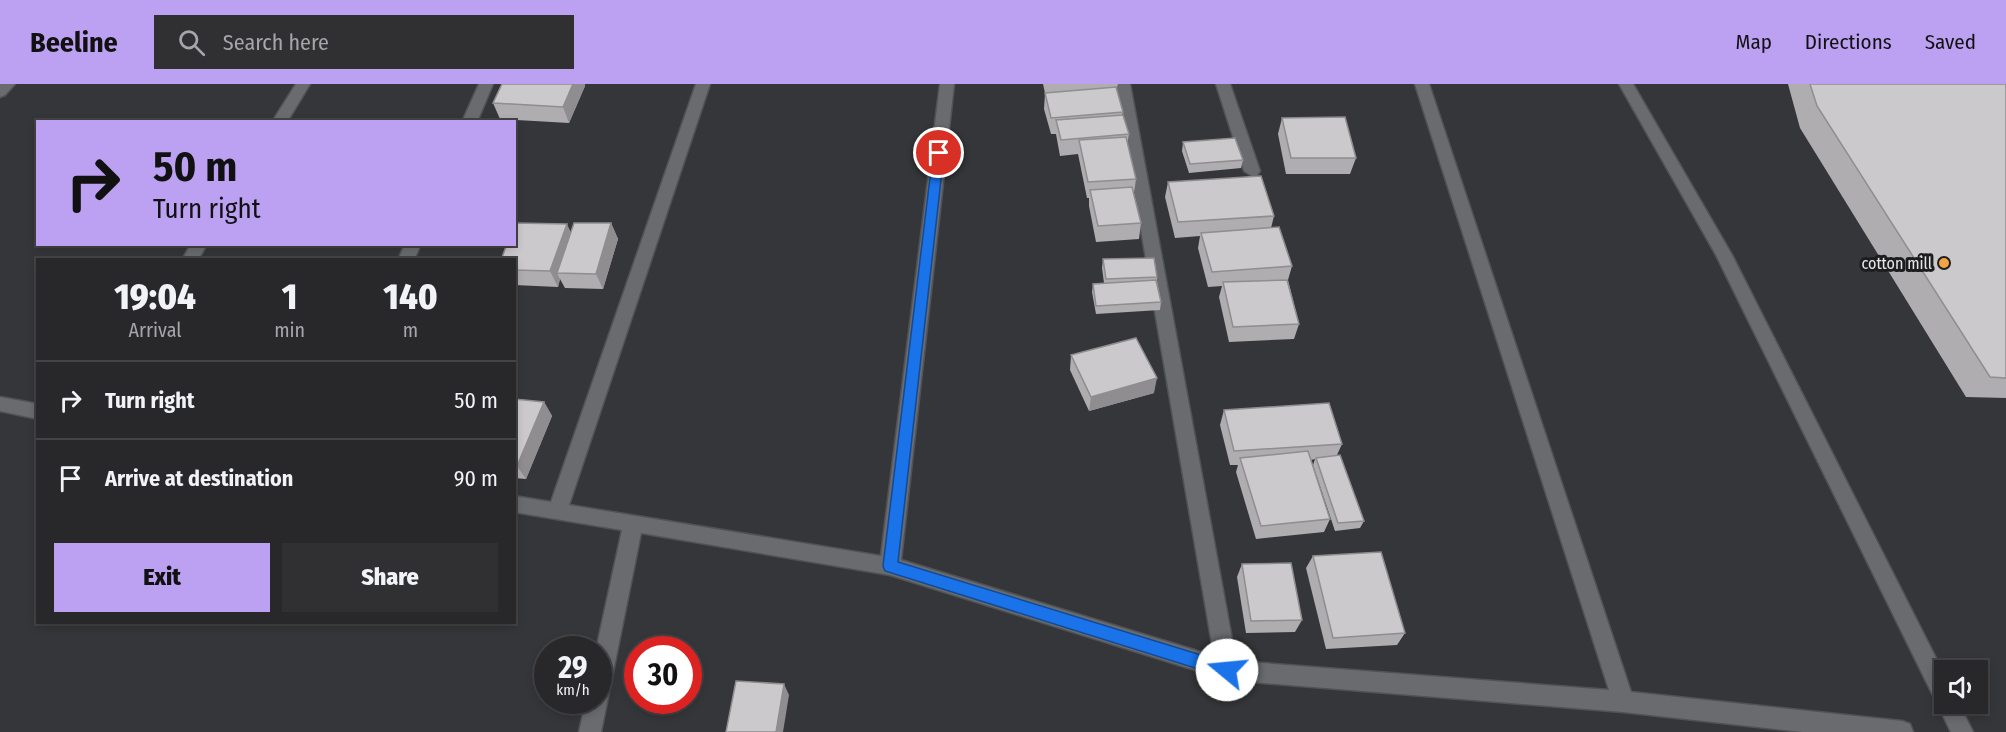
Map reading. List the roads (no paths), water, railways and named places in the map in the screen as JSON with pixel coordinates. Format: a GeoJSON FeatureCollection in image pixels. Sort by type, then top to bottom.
{"type":"FeatureCollection","features":[{"type":"Feature","properties":{"kind":"street"},"geometry":{"type":"LineString","coordinates":[[0,92],[8,84]]}},
{"type":"Feature","properties":{"kind":"street"},"geometry":{"type":"LineString","coordinates":[[280,120],[303,84]]}},
{"type":"Feature","properties":{"kind":"street"},"geometry":{"type":"LineString","coordinates":[[470,120],[486,84]]}},
{"type":"Feature","properties":{"kind":"street"},"geometry":{"type":"LineString","coordinates":[[557,512],[704,84]]}},
{"type":"Feature","properties":{"kind":"street"},"geometry":{"type":"LineString","coordinates":[[890,566],[947,84]]}},
{"type":"Feature","properties":{"kind":"street"},"geometry":{"type":"LineString","coordinates":[[1123,84],[1227,670]]}},
{"type":"Feature","properties":{"kind":"street"},"geometry":{"type":"LineString","coordinates":[[1223,84],[1252,171]]}},
{"type":"Feature","properties":{"kind":"street"},"geometry":{"type":"LineString","coordinates":[[1422,84],[1623,702]]}},
{"type":"Feature","properties":{"kind":"street"},"geometry":{"type":"LineString","coordinates":[[1626,84],[1724,255],[1934,676]]}},
{"type":"Feature","properties":{"kind":"street"},"geometry":{"type":"LineString","coordinates":[[0,404],[36,412]]}},
{"type":"Feature","properties":{"kind":"street"},"geometry":{"type":"LineString","coordinates":[[516,504],[890,566],[1227,670],[1623,702],[1902,732]]}},
{"type":"Feature","properties":{"kind":"street"},"geometry":{"type":"LineString","coordinates":[[610,636],[633,524]]}},
{"type":"Feature","properties":{"kind":"street"},"geometry":{"type":"LineString","coordinates":[[590,732],[594,714]]}},
{"type":"Feature","properties":{"kind":"street"},"geometry":{"type":"LineString","coordinates":[[1953,714],[1962,732]]}},
{"type":"Feature","properties":{"kind":"place","name":"cotton mill"},"geometry":{"type":"Point","coordinates":[1944,263]}}]}
